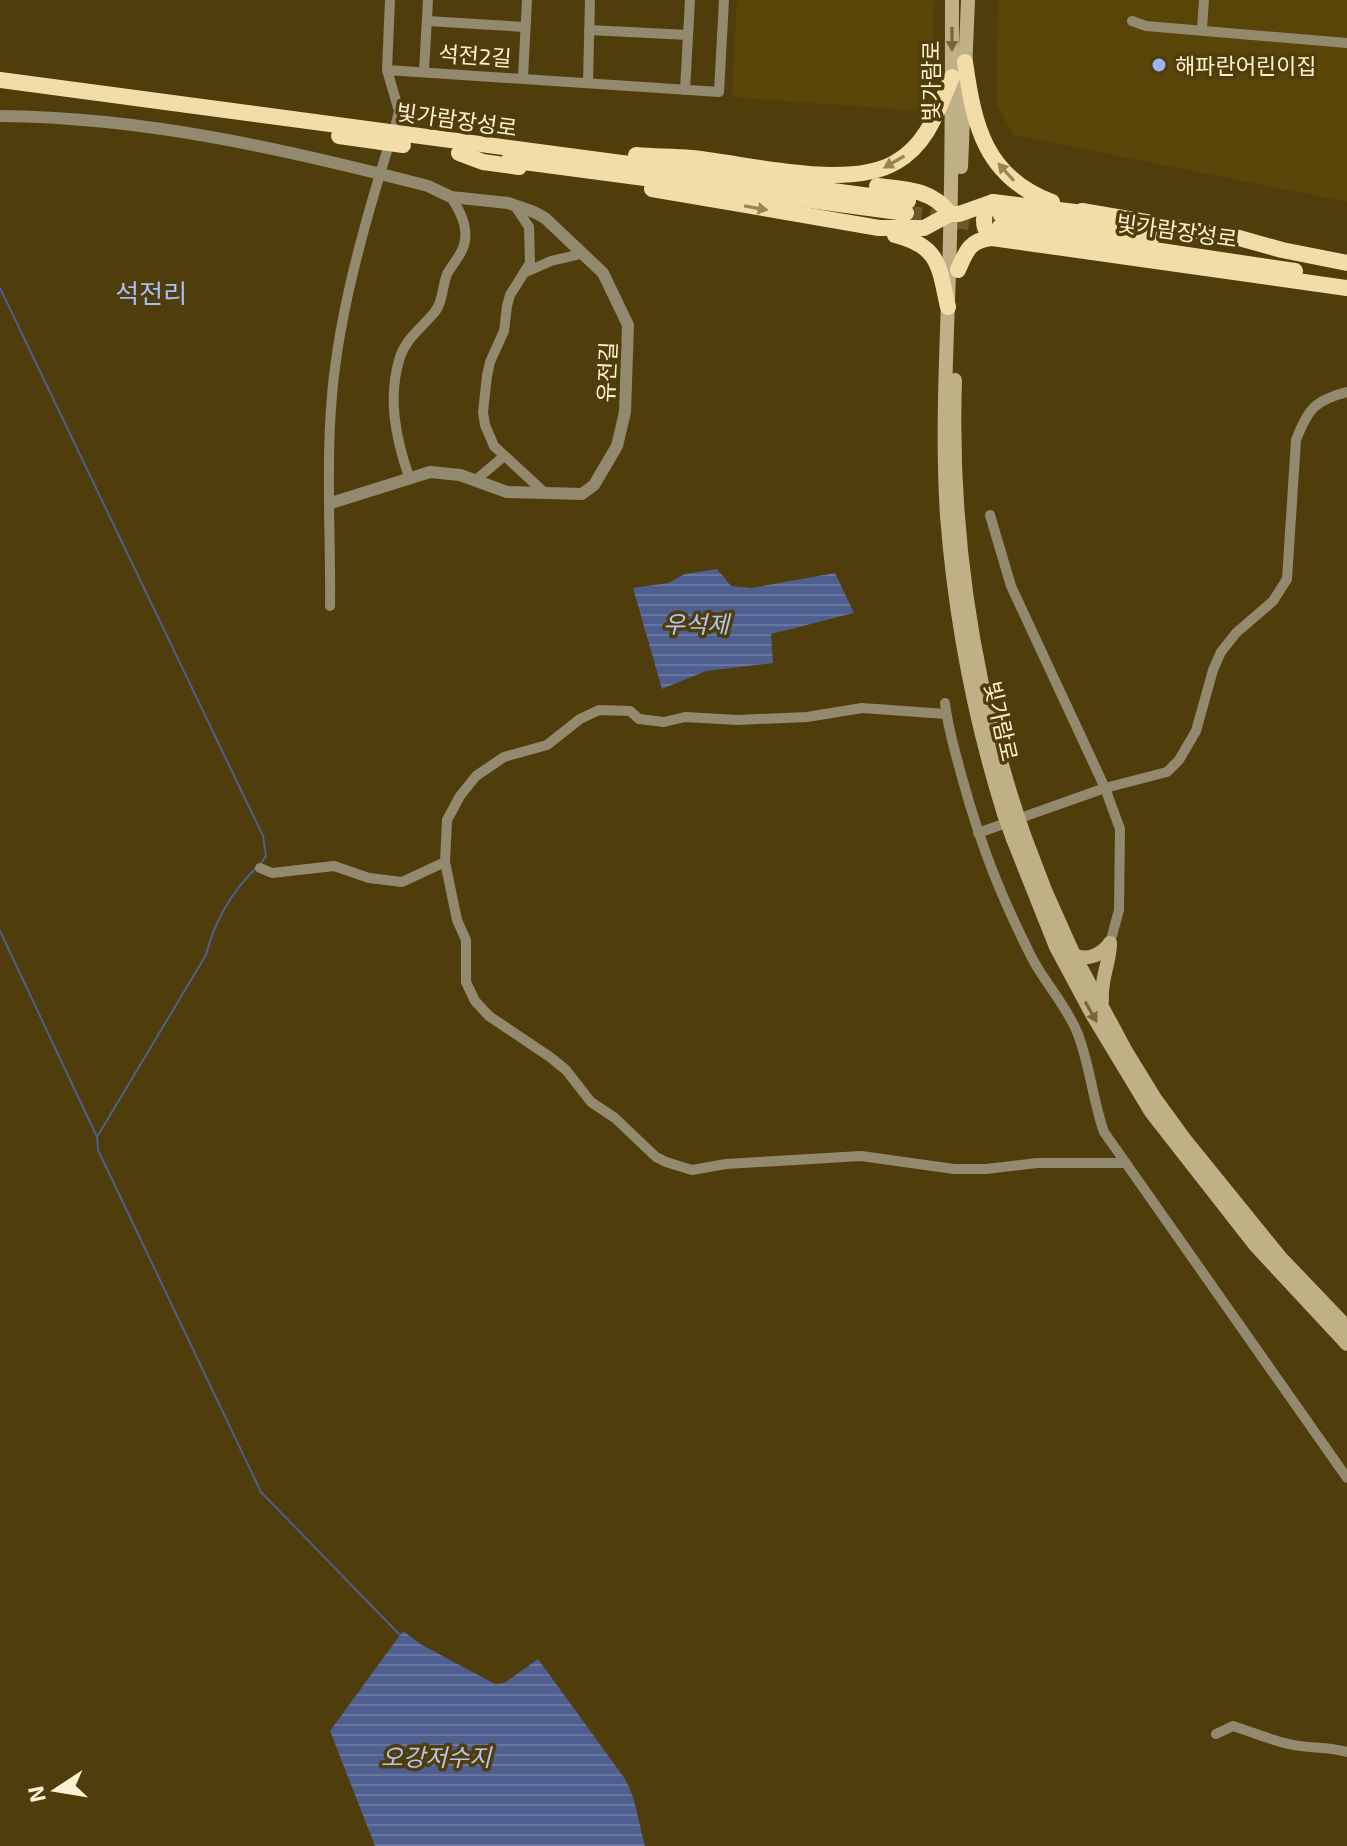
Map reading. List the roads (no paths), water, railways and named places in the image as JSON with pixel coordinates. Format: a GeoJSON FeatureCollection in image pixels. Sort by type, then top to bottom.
{"type":"FeatureCollection","features":[{"type":"Feature","properties":{"kind":"highway"},"geometry":{"type":"LineString","coordinates":[[965,62],[972,113],[984,142],[1003,172],[1025,191],[1092,214],[1239,238],[1347,263]]}},
{"type":"Feature","properties":{"kind":"highway"},"geometry":{"type":"LineString","coordinates":[[285,118],[318,115],[542,146],[689,158],[798,172],[862,174],[897,162],[924,137],[952,77]]}},
{"type":"Feature","properties":{"kind":"highway","name":"빛가람장성로"},"geometry":{"type":"LineString","coordinates":[[0,80],[907,207],[459,153],[0,91]]}},
{"type":"Feature","properties":{"kind":"highway"},"geometry":{"type":"LineString","coordinates":[[459,153],[483,162],[593,177],[879,228],[914,229],[955,214],[997,220],[1347,288]]}},
{"type":"Feature","properties":{"kind":"highway"},"geometry":{"type":"LineString","coordinates":[[798,172],[844,184],[907,189],[926,194],[978,231],[997,220],[1092,214]]}},
{"type":"Feature","properties":{"kind":"highway"},"geometry":{"type":"LineString","coordinates":[[914,229],[928,212],[926,194]]}},
{"type":"Feature","properties":{"kind":"highway"},"geometry":{"type":"LineString","coordinates":[[958,270],[974,242],[997,220]]}},
{"type":"Feature","properties":{"kind":"highway","name":"빛가람장성로"},"geometry":{"type":"LineString","coordinates":[[997,220],[1347,269]]}},
{"type":"Feature","properties":{"kind":"highway","name":"빛가람장성로"},"geometry":{"type":"LineString","coordinates":[[997,220],[1347,280]]}},
{"type":"Feature","properties":{"kind":"highway"},"geometry":{"type":"LineString","coordinates":[[879,228],[886,233],[912,239],[938,262],[948,307]]}},
{"type":"Feature","properties":{"kind":"main road","name":"빛가람로"},"geometry":{"type":"LineString","coordinates":[[952,0],[958,270],[955,432],[964,577],[984,694],[1010,811]]}},
{"type":"Feature","properties":{"kind":"main road","name":"빛가람로"},"geometry":{"type":"LineString","coordinates":[[968,0],[948,307],[945,452],[953,576],[980,733],[1056,947],[1101,1030],[1151,1112],[1255,1245],[1347,1344]]}},
{"type":"Feature","properties":{"kind":"main road","name":"빛가람로"},"geometry":{"type":"LineString","coordinates":[[1019,837],[1074,955],[1127,1053],[1186,1141],[1280,1257],[1347,1327]]}},
{"type":"Feature","properties":{"kind":"main road"},"geometry":{"type":"LineString","coordinates":[[1074,955],[1081,958],[1092,956],[1105,950],[1110,943]]}},
{"type":"Feature","properties":{"kind":"main road"},"geometry":{"type":"LineString","coordinates":[[1103,1007],[1100,986],[1110,955],[1110,943]]}},
{"type":"Feature","properties":{"kind":"street"},"geometry":{"type":"LineString","coordinates":[[390,0],[387,70],[399,111],[396,123]]}},
{"type":"Feature","properties":{"kind":"street","name":"석전2길"},"geometry":{"type":"LineString","coordinates":[[424,71],[428,0]]}},
{"type":"Feature","properties":{"kind":"street","name":"석전2길"},"geometry":{"type":"LineString","coordinates":[[523,78],[527,0]]}},
{"type":"Feature","properties":{"kind":"street"},"geometry":{"type":"LineString","coordinates":[[588,83],[590,0]]}},
{"type":"Feature","properties":{"kind":"street"},"geometry":{"type":"LineString","coordinates":[[685,90],[690,0]]}},
{"type":"Feature","properties":{"kind":"street","name":"석전2길"},"geometry":{"type":"LineString","coordinates":[[387,70],[719,92],[724,0]]}},
{"type":"Feature","properties":{"kind":"street"},"geometry":{"type":"LineString","coordinates":[[1202,29],[1204,0]]}},
{"type":"Feature","properties":{"kind":"street","name":"석전2길"},"geometry":{"type":"LineString","coordinates":[[427,21],[525,27]]}},
{"type":"Feature","properties":{"kind":"street"},"geometry":{"type":"LineString","coordinates":[[1132,21],[1146,26],[1347,43]]}},
{"type":"Feature","properties":{"kind":"street"},"geometry":{"type":"LineString","coordinates":[[589,30],[688,35]]}},
{"type":"Feature","properties":{"kind":"street","name":"유전길"},"geometry":{"type":"LineString","coordinates":[[0,116],[54,118],[217,136],[428,186],[451,197],[508,203],[545,218],[603,273],[628,325],[625,412],[617,446],[594,485],[582,494],[507,492],[477,479],[440,472],[409,477],[331,503]]}},
{"type":"Feature","properties":{"kind":"street"},"geometry":{"type":"LineString","coordinates":[[330,606],[330,433],[336,356],[366,225],[387,151]]}},
{"type":"Feature","properties":{"kind":"street"},"geometry":{"type":"LineString","coordinates":[[409,477],[399,447],[394,415],[397,369],[405,347],[439,307],[447,274],[465,242],[464,220],[451,197]]}},
{"type":"Feature","properties":{"kind":"street"},"geometry":{"type":"LineString","coordinates":[[515,206],[524,216],[531,253],[526,272],[510,295],[504,331],[490,362],[484,390],[485,425],[494,446],[503,457],[546,494]]}},
{"type":"Feature","properties":{"kind":"street"},"geometry":{"type":"LineString","coordinates":[[526,272],[551,261],[581,254]]}},
{"type":"Feature","properties":{"kind":"street"},"geometry":{"type":"LineString","coordinates":[[978,833],[1105,788],[1167,772],[1188,748],[1221,652],[1236,633],[1273,601],[1287,579],[1296,440],[1303,422],[1324,398],[1347,392]]}},
{"type":"Feature","properties":{"kind":"street"},"geometry":{"type":"LineString","coordinates":[[477,479],[503,457]]}},
{"type":"Feature","properties":{"kind":"street"},"geometry":{"type":"LineString","coordinates":[[990,515],[1011,586],[1105,788],[1120,829],[1119,910],[1110,943]]}},
{"type":"Feature","properties":{"kind":"street"},"geometry":{"type":"LineString","coordinates":[[1126,1163],[1037,1163],[954,1169],[861,1156],[726,1164],[692,1170],[656,1157],[615,1118],[591,1102],[566,1070],[489,1016],[475,1001],[466,982],[466,940],[457,920],[445,862],[447,820],[476,776],[504,757],[547,745],[580,719],[599,710],[630,711],[639,719],[664,722],[685,717],[738,720],[807,717],[862,708],[946,709],[978,833],[1008,910],[1035,963],[1075,1028],[1091,1071],[1092,1093],[1104,1132],[1126,1163],[1347,1478]]}},
{"type":"Feature","properties":{"kind":"street"},"geometry":{"type":"LineString","coordinates":[[260,868],[272,873],[334,866],[369,878],[402,882],[445,862]]}},
{"type":"Feature","properties":{"kind":"street"},"geometry":{"type":"LineString","coordinates":[[1216,1734],[1233,1726],[1290,1745],[1311,1748],[1327,1746],[1347,1752]]}},
{"type":"Feature","properties":{"kind":"water","name":"우석제"},"geometry":{"type":"Polygon","coordinates":[[[717,569],[731,586],[751,588],[835,573],[854,613],[771,634],[773,663],[706,671],[662,689],[633,588],[668,583],[685,574],[717,569]]]}},
{"type":"Feature","properties":{"kind":"water","name":"오강저수지"},"geometry":{"type":"Polygon","coordinates":[[[403,1631],[422,1645],[495,1684],[504,1683],[538,1659],[625,1779],[635,1804],[645,1846],[375,1846],[330,1731],[403,1631]]]}},
{"type":"Feature","properties":{"kind":"waterway"},"geometry":{"type":"LineString","coordinates":[[0,288],[263,836],[266,856],[260,865]]}},
{"type":"Feature","properties":{"kind":"waterway"},"geometry":{"type":"LineString","coordinates":[[97,1137],[206,955],[224,909],[255,869]]}},
{"type":"Feature","properties":{"kind":"waterway"},"geometry":{"type":"LineString","coordinates":[[0,931],[97,1137],[98,1150],[261,1492],[400,1635]]}},
{"type":"Feature","properties":{"kind":"tunnel"},"geometry":{"type":"LineString","coordinates":[[906,213],[995,226]]}},
{"type":"Feature","properties":{"kind":"place","name":"해파란어린이집"},"geometry":{"type":"Point","coordinates":[1159,65]}},
{"type":"Feature","properties":{"kind":"district","name":"석전리"},"geometry":{"type":"Point","coordinates":[151,292]}}]}
